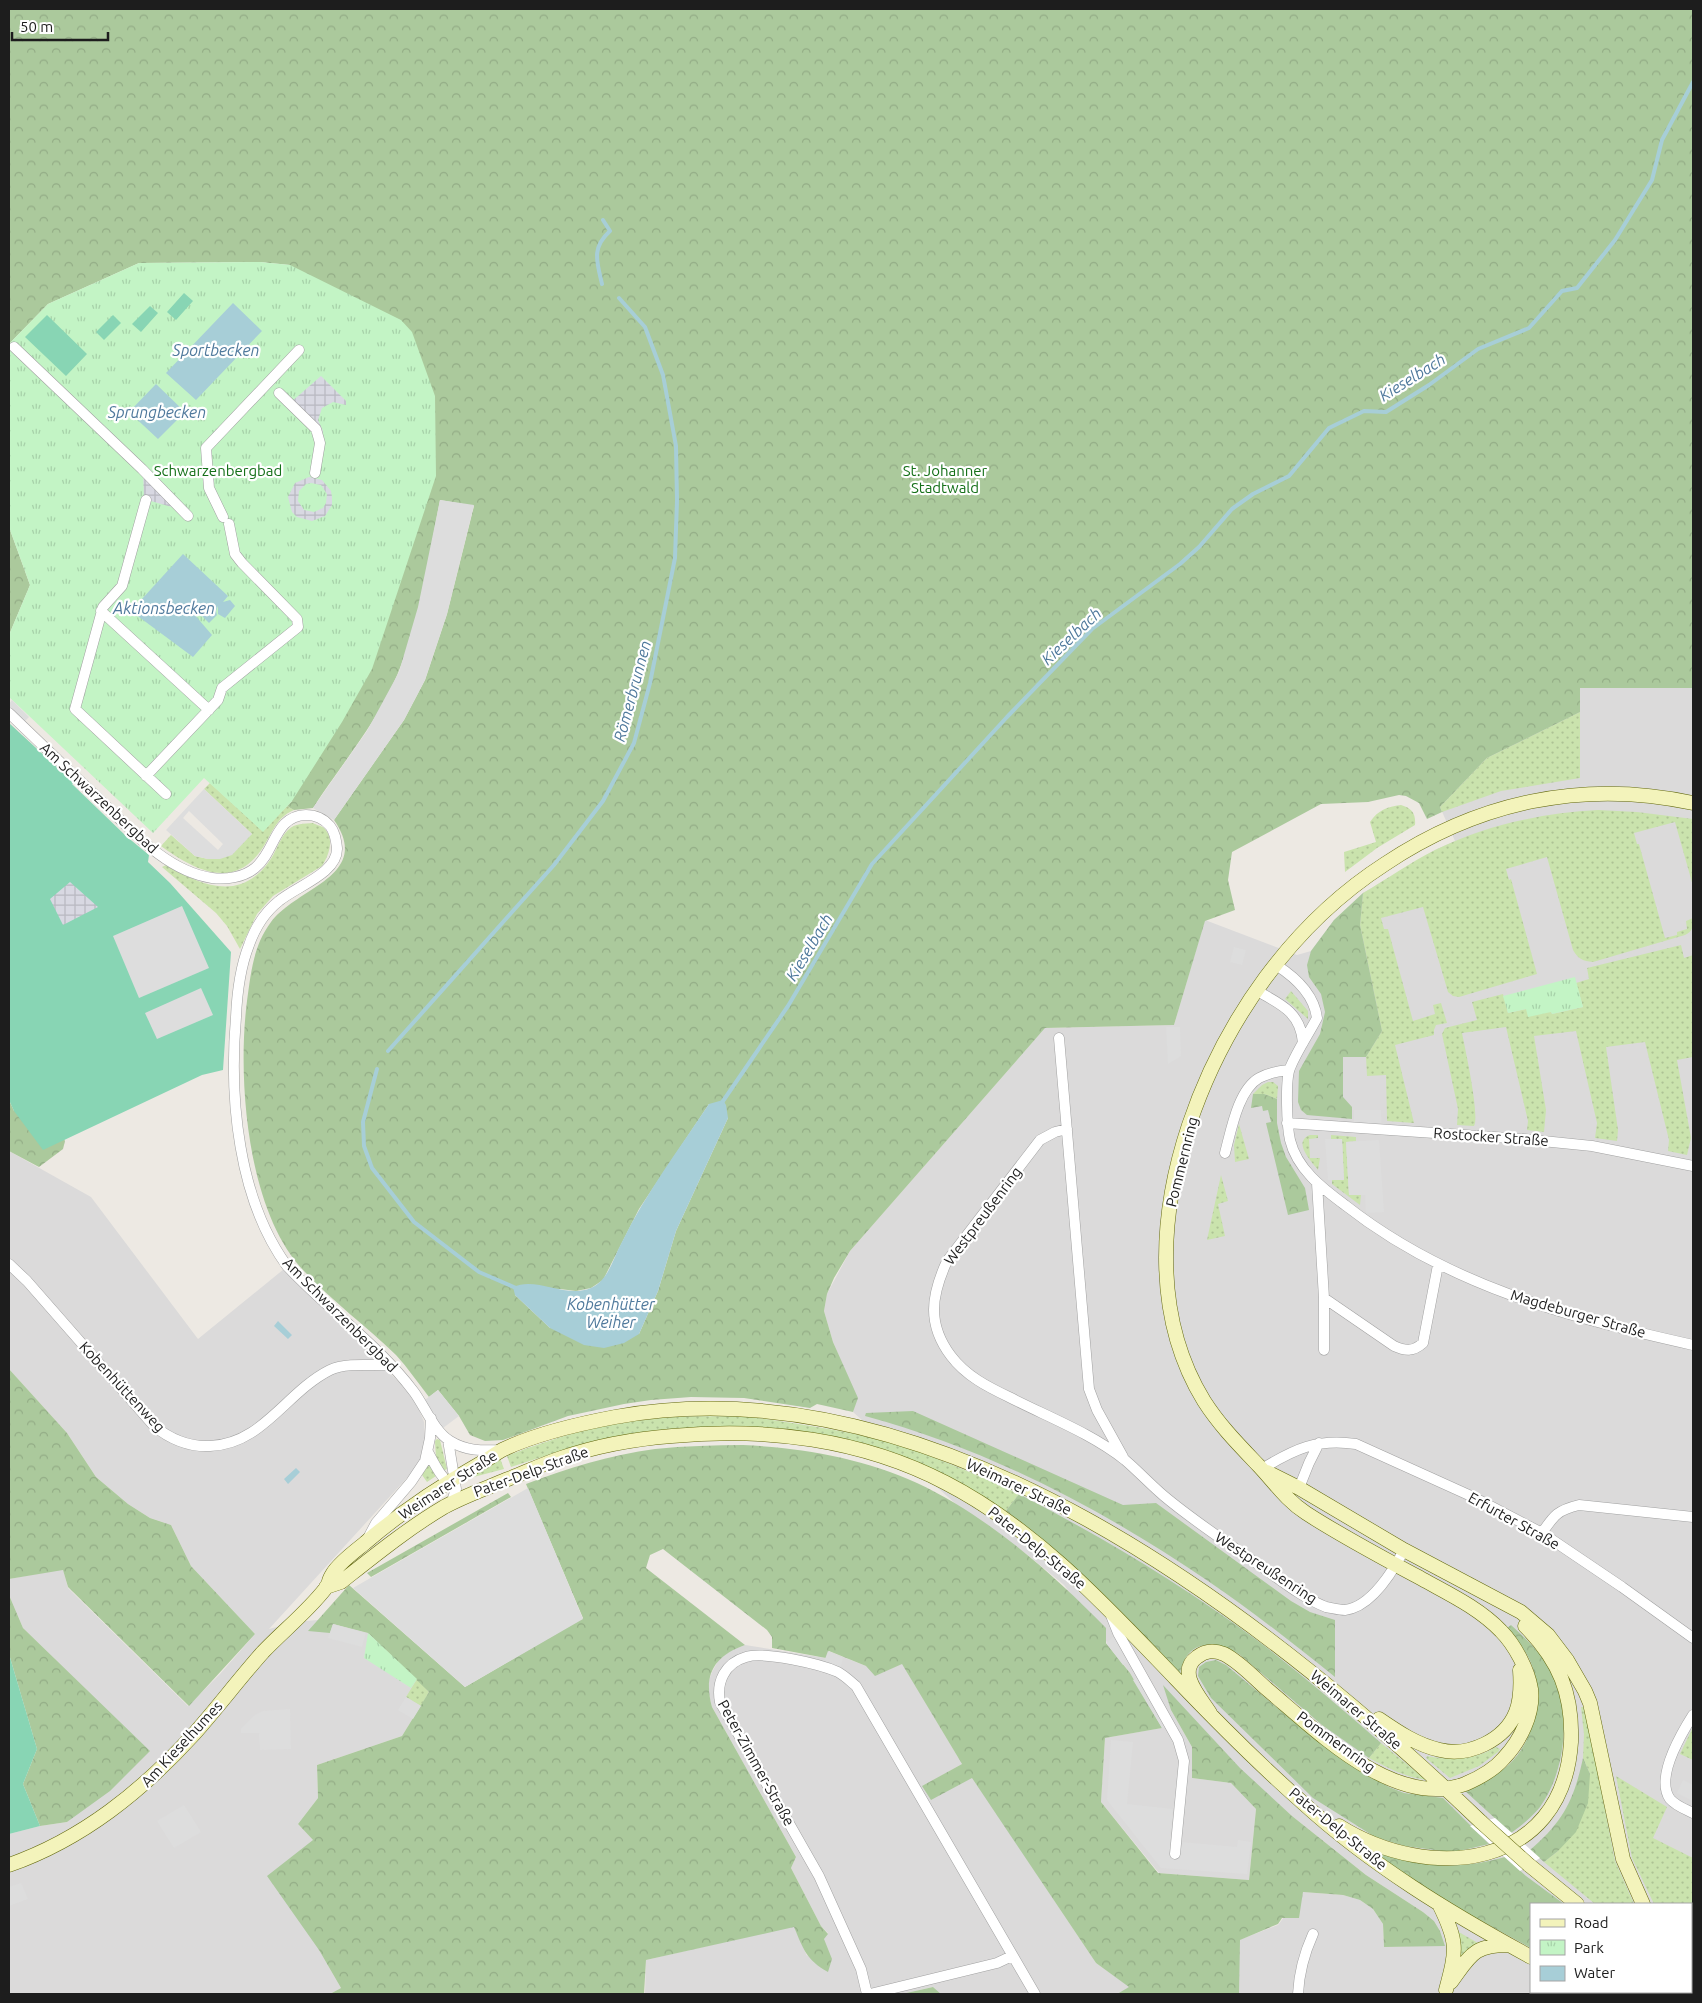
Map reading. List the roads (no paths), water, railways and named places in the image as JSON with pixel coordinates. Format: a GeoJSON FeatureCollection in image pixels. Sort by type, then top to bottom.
{"type":"FeatureCollection","features":[{"type":"Feature","properties":{"kind":"street"},"geometry":{"type":"LineString","coordinates":[[14,347],[142,469],[188,516]]}},
{"type":"Feature","properties":{"kind":"street"},"geometry":{"type":"LineString","coordinates":[[146,776],[218,700],[222,688],[298,627],[297,619],[235,554],[226,521],[209,488],[206,448],[299,350]]}},
{"type":"Feature","properties":{"kind":"street"},"geometry":{"type":"LineString","coordinates":[[279,393],[316,429],[320,443],[315,473]]}},
{"type":"Feature","properties":{"kind":"street"},"geometry":{"type":"LineString","coordinates":[[146,500],[122,586],[101,611],[75,709],[166,794]]}},
{"type":"Feature","properties":{"kind":"street"},"geometry":{"type":"LineString","coordinates":[[101,611],[208,710]]}},
{"type":"Feature","properties":{"kind":"street","name":"Am Schwarzenbergbad"},"geometry":{"type":"LineString","coordinates":[[9,713],[139,838],[170,861],[202,876],[230,878],[253,869],[263,860],[284,823],[290,818],[309,815],[320,818],[329,825],[334,833],[337,852],[333,862],[324,873],[277,902],[263,917],[248,947],[240,980],[233,1049],[234,1086],[238,1131],[247,1178],[256,1207],[278,1254],[297,1277],[391,1365],[411,1387],[448,1440],[472,1450],[502,1450]]}},
{"type":"Feature","properties":{"kind":"street","name":"Pommernring"},"geometry":{"type":"LineString","coordinates":[[1210,1713],[1188,1678],[1187,1671],[1192,1659],[1214,1650],[1242,1666],[1315,1730],[1358,1761],[1394,1781],[1407,1785],[1447,1789],[1473,1780],[1495,1768],[1513,1748],[1521,1735],[1532,1697],[1530,1685],[1513,1646],[1501,1631],[1484,1616],[1300,1509],[1288,1500],[1220,1424],[1205,1402],[1185,1364],[1172,1319],[1167,1286],[1166,1248],[1174,1179],[1195,1108],[1215,1062],[1257,991],[1306,929],[1353,885],[1401,853],[1441,831],[1466,820],[1527,802],[1592,795],[1635,795],[1693,804]]}},
{"type":"Feature","properties":{"kind":"street","name":"Magdeburger Straße"},"geometry":{"type":"LineString","coordinates":[[1276,965],[1297,979],[1316,1008],[1317,1018],[1289,1070],[1288,1123],[1290,1140],[1295,1154],[1301,1165],[1317,1183],[1363,1220],[1404,1247],[1438,1266],[1560,1312],[1693,1345]]}},
{"type":"Feature","properties":{"kind":"street"},"geometry":{"type":"LineString","coordinates":[[1257,991],[1280,1003],[1295,1017],[1302,1030],[1303,1044]]}},
{"type":"Feature","properties":{"kind":"street","name":"Westpreußenring"},"geometry":{"type":"LineString","coordinates":[[1059,1038],[1090,1389],[1097,1410],[1124,1460]]}},
{"type":"Feature","properties":{"kind":"street"},"geometry":{"type":"LineString","coordinates":[[1225,1153],[1241,1100],[1247,1089],[1259,1078],[1289,1070]]}},
{"type":"Feature","properties":{"kind":"street","name":"Rostocker Straße"},"geometry":{"type":"LineString","coordinates":[[1288,1123],[1592,1146],[1693,1166]]}},
{"type":"Feature","properties":{"kind":"street","name":"Westpreußenring"},"geometry":{"type":"LineString","coordinates":[[1067,1129],[1055,1132],[1040,1140],[947,1261],[936,1284],[933,1304],[936,1329],[952,1359],[977,1381],[1106,1446],[1188,1515],[1297,1591],[1325,1606],[1344,1610],[1356,1607],[1366,1600],[1396,1565],[1404,1550]]}},
{"type":"Feature","properties":{"kind":"street"},"geometry":{"type":"LineString","coordinates":[[1317,1183],[1324,1298],[1324,1350]]}},
{"type":"Feature","properties":{"kind":"street","name":"Kobenhüttenweg"},"geometry":{"type":"LineString","coordinates":[[9,1264],[27,1281],[154,1426],[163,1433],[188,1444],[221,1446],[241,1440],[258,1428],[312,1381],[333,1369],[391,1365]]}},
{"type":"Feature","properties":{"kind":"street"},"geometry":{"type":"LineString","coordinates":[[1324,1298],[1394,1346],[1405,1351],[1417,1349],[1422,1343],[1438,1266]]}},
{"type":"Feature","properties":{"kind":"street","name":"Weimarer Straße"},"geometry":{"type":"LineString","coordinates":[[367,1541],[502,1450],[570,1427],[594,1422],[653,1411],[745,1409],[778,1412],[840,1422],[887,1434],[959,1459],[1023,1488],[1081,1517],[1202,1591],[1338,1692],[1529,1865],[1576,1903]]}},
{"type":"Feature","properties":{"kind":"street"},"geometry":{"type":"LineString","coordinates":[[367,1541],[376,1523],[417,1474],[428,1452],[431,1418]]}},
{"type":"Feature","properties":{"kind":"street","name":"Pater-Delp-Straße"},"geometry":{"type":"LineString","coordinates":[[420,1522],[473,1493],[564,1457],[605,1446],[653,1438],[744,1432],[804,1437],[834,1442],[880,1455],[947,1483],[1002,1517],[1073,1575],[1107,1607],[1210,1713],[1303,1803],[1348,1842],[1439,1904],[1530,1956]]}},
{"type":"Feature","properties":{"kind":"street","name":"Am Schwarzenbergbad"},"geometry":{"type":"LineString","coordinates":[[448,1440],[453,1483],[451,1504]]}},
{"type":"Feature","properties":{"kind":"street","name":"Erfurter Straße"},"geometry":{"type":"LineString","coordinates":[[1262,1469],[1290,1453],[1319,1443],[1338,1441],[1356,1444],[1471,1496],[1542,1533],[1693,1638]]}},
{"type":"Feature","properties":{"kind":"street"},"geometry":{"type":"LineString","coordinates":[[1299,1488],[1308,1463],[1319,1443]]}},
{"type":"Feature","properties":{"kind":"street"},"geometry":{"type":"LineString","coordinates":[[428,1452],[453,1483],[473,1493]]}},
{"type":"Feature","properties":{"kind":"street","name":"Pommernring"},"geometry":{"type":"LineString","coordinates":[[1262,1469],[1299,1488],[1404,1550],[1521,1612],[1548,1635],[1567,1660],[1585,1691],[1593,1717],[1623,1859],[1643,1903]]}},
{"type":"Feature","properties":{"kind":"street"},"geometry":{"type":"LineString","coordinates":[[1542,1533],[1553,1517],[1564,1509],[1579,1505],[1693,1518]]}},
{"type":"Feature","properties":{"kind":"street","name":"Am Kieselhumes"},"geometry":{"type":"LineString","coordinates":[[326,1587],[341,1582],[420,1522]]}},
{"type":"Feature","properties":{"kind":"street","name":"Am Kieselhumes"},"geometry":{"type":"LineString","coordinates":[[9,1865],[27,1859],[74,1836],[119,1806],[140,1789],[195,1733],[263,1652],[326,1587],[334,1570],[367,1541]]}},
{"type":"Feature","properties":{"kind":"street","name":"Pommernring"},"geometry":{"type":"LineString","coordinates":[[1303,1803],[1345,1830],[1371,1843],[1403,1853],[1442,1859],[1475,1857],[1499,1849],[1519,1840],[1548,1814],[1565,1776],[1570,1756],[1571,1712],[1566,1688],[1558,1668],[1541,1642],[1516,1617],[1481,1592]]}},
{"type":"Feature","properties":{"kind":"street","name":"Pater-Delp-Straße"},"geometry":{"type":"LineString","coordinates":[[1107,1607],[1118,1633],[1178,1740],[1184,1762],[1175,1854]]}},
{"type":"Feature","properties":{"kind":"street","name":"Peter-Zimmer-Straße"},"geometry":{"type":"LineString","coordinates":[[1012,1956],[997,1963],[869,1994],[861,1969],[819,1876],[720,1702],[719,1683],[723,1674],[739,1660],[748,1656],[759,1656],[797,1660],[822,1667],[839,1673],[856,1686],[1035,1994]]}},
{"type":"Feature","properties":{"kind":"street"},"geometry":{"type":"LineString","coordinates":[[1338,1692],[1412,1740],[1438,1750],[1462,1752],[1489,1742],[1509,1725],[1519,1703],[1521,1687],[1520,1659]]}},
{"type":"Feature","properties":{"kind":"street"},"geometry":{"type":"LineString","coordinates":[[1693,1715],[1671,1758],[1666,1772],[1666,1790],[1670,1798],[1677,1805],[1693,1813]]}},
{"type":"Feature","properties":{"kind":"street"},"geometry":{"type":"LineString","coordinates":[[1439,1904],[1454,1939],[1454,1956],[1444,1992]]}},
{"type":"Feature","properties":{"kind":"street"},"geometry":{"type":"LineString","coordinates":[[1298,1994],[1299,1976],[1305,1952],[1313,1934]]}},
{"type":"Feature","properties":{"kind":"street"},"geometry":{"type":"LineString","coordinates":[[1444,1992],[1475,1951],[1488,1946],[1510,1945]]}},
{"type":"Feature","properties":{"kind":"water","name":"Sportbecken"},"geometry":{"type":"Polygon","coordinates":[[[233,303],[262,331],[196,400],[166,373],[233,303]]]}},
{"type":"Feature","properties":{"kind":"water","name":"Sprungbecken"},"geometry":{"type":"Polygon","coordinates":[[[156,384],[185,412],[158,439],[129,412],[156,384]]]}},
{"type":"Feature","properties":{"kind":"water","name":"Aktionsbecken"},"geometry":{"type":"Polygon","coordinates":[[[183,554],[228,596],[223,602],[230,600],[235,606],[225,618],[218,614],[218,606],[217,615],[209,623],[191,605],[192,602],[187,606],[212,635],[193,657],[131,611],[183,554]]]}},
{"type":"Feature","properties":{"kind":"water","name":"Kobenhütter Weiher"},"geometry":{"type":"Polygon","coordinates":[[[723,1100],[726,1105],[728,1118],[676,1231],[658,1291],[639,1334],[624,1343],[604,1348],[584,1345],[550,1328],[515,1295],[513,1287],[522,1284],[532,1284],[561,1290],[581,1291],[591,1288],[602,1280],[610,1268],[631,1224],[652,1189],[709,1104],[723,1100]]]}},
{"type":"Feature","properties":{"kind":"water"},"geometry":{"type":"Polygon","coordinates":[[[278,1321],[292,1335],[288,1339],[274,1326],[278,1321]]]}},
{"type":"Feature","properties":{"kind":"water"},"geometry":{"type":"Polygon","coordinates":[[[296,1468],[300,1472],[288,1484],[284,1479],[296,1468]]]}},
{"type":"Feature","properties":{"kind":"waterway","name":"Kieselbach"},"geometry":{"type":"LineString","coordinates":[[721,1104],[788,1006],[872,864],[1007,717],[1092,629],[1180,564],[1199,547],[1232,509],[1253,494],[1289,476],[1329,428],[1364,411],[1386,412],[1429,385],[1478,349],[1529,328],[1562,291],[1577,288],[1615,240],[1652,180],[1662,140],[1693,82]]}},
{"type":"Feature","properties":{"kind":"waterway"},"geometry":{"type":"LineString","coordinates":[[602,284],[597,262],[598,249],[600,243],[610,231],[603,220]]}},
{"type":"Feature","properties":{"kind":"waterway","name":"Römerbrunnen"},"geometry":{"type":"LineString","coordinates":[[388,1051],[554,865],[603,801],[634,743],[650,683],[675,558],[676,446],[663,375],[645,327],[619,298]]}},
{"type":"Feature","properties":{"kind":"waterway","name":"Römerbrunnen"},"geometry":{"type":"LineString","coordinates":[[377,1069],[363,1122],[364,1146],[372,1168],[414,1222],[479,1272],[516,1288]]}},
{"type":"Feature","properties":{"kind":"park label","name":"Schwarzenbergbad"},"geometry":{"type":"Point","coordinates":[218,471]}},
{"type":"Feature","properties":{"kind":"park label","name":"St. Johanner Stadtwald"},"geometry":{"type":"Point","coordinates":[945,480]}}]}
